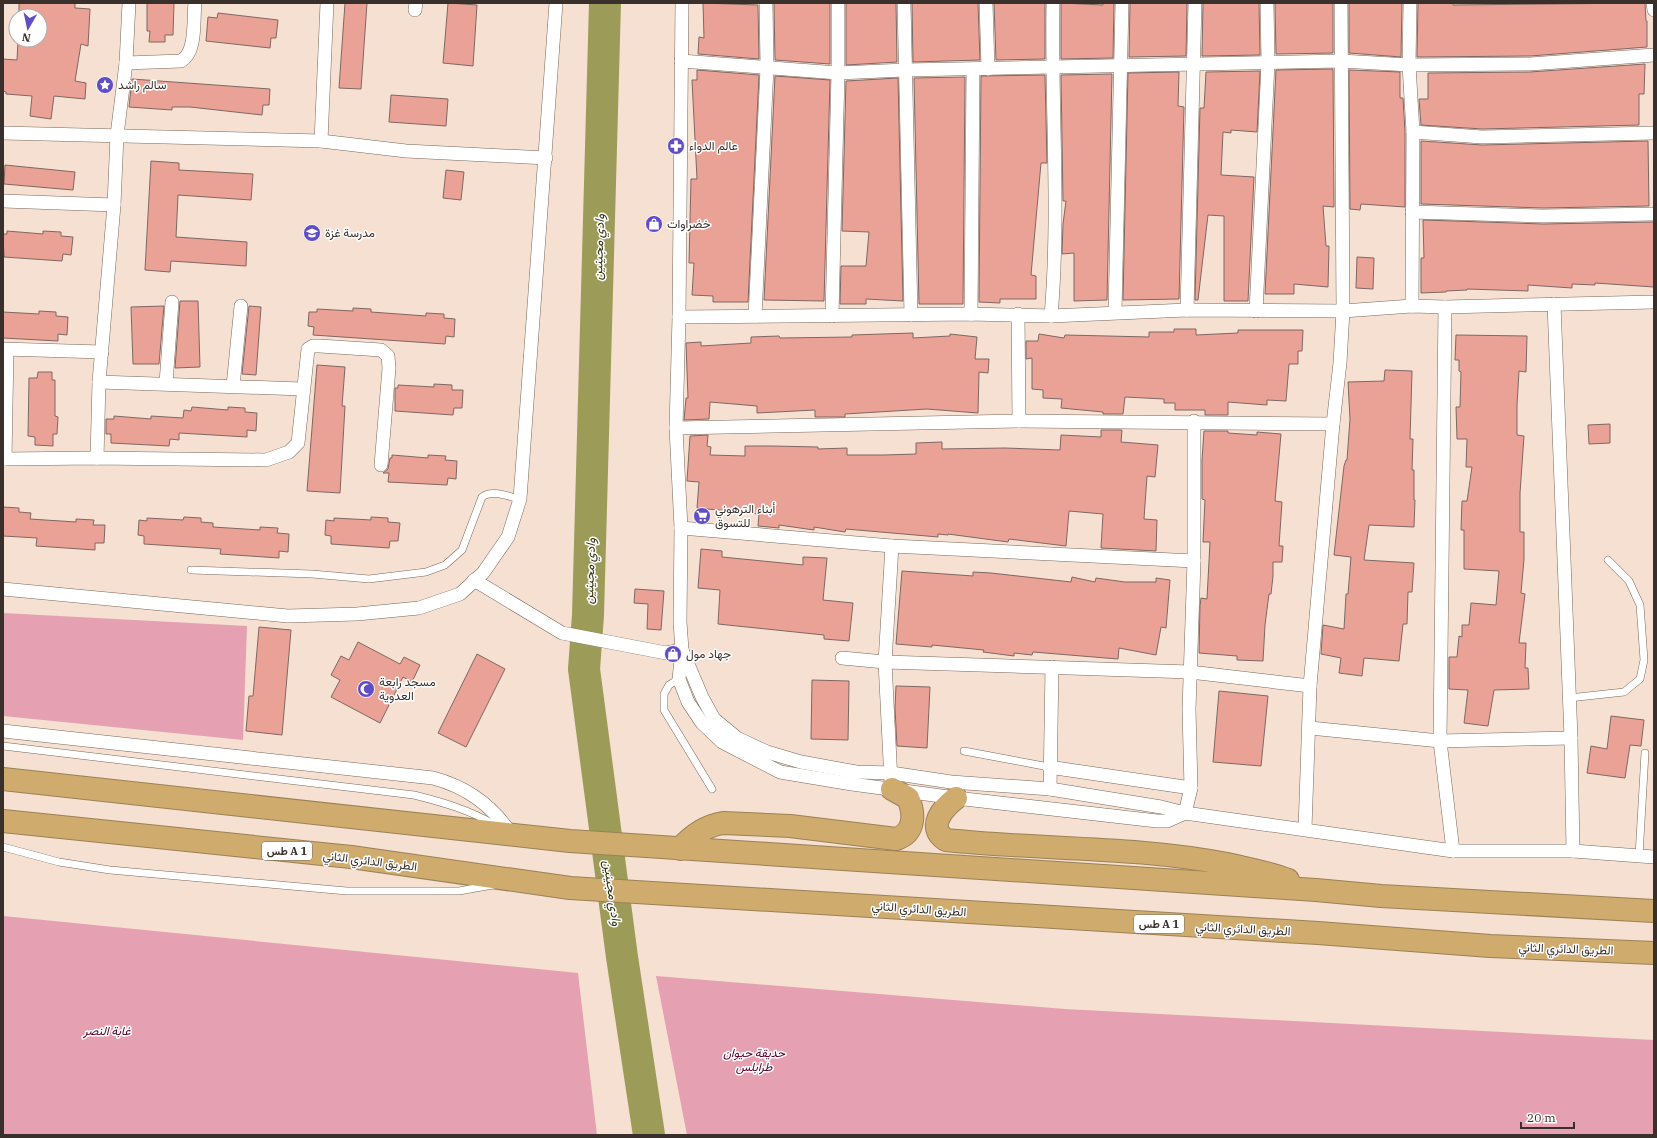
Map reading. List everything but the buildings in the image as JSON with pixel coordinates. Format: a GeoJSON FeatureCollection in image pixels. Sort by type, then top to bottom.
{"type":"FeatureCollection","features":[{"type":"Feature","properties":{"kind":"highway"},"geometry":{"type":"LineString","coordinates":[[3,779],[570,841],[1316,890],[1381,896],[1654,911]]}},
{"type":"Feature","properties":{"kind":"highway"},"geometry":{"type":"LineString","coordinates":[[674,848],[693,835],[712,825],[723,824],[790,826],[896,839],[904,837],[909,832],[912,825],[912,815],[908,798],[891,781]]}},
{"type":"Feature","properties":{"kind":"highway"},"geometry":{"type":"LineString","coordinates":[[956,798],[940,812],[938,820],[938,829],[941,836],[946,840],[1132,852],[1200,859],[1276,875],[1316,890]]}},
{"type":"Feature","properties":{"kind":"highway","name":"الطريق الدائري الثاني"},"geometry":{"type":"LineString","coordinates":[[3,821],[351,857],[570,888],[1326,934],[1490,946],[1654,953]]}},
{"type":"Feature","properties":{"kind":"street"},"geometry":{"type":"LineString","coordinates":[[97,458],[99,382],[114,205],[117,135],[126,63],[129,3]]}},
{"type":"Feature","properties":{"kind":"street"},"geometry":{"type":"LineString","coordinates":[[126,63],[181,61],[187,58],[191,47],[195,3]]}},
{"type":"Feature","properties":{"kind":"street"},"geometry":{"type":"LineString","coordinates":[[320,141],[327,3]]}},
{"type":"Feature","properties":{"kind":"street"},"geometry":{"type":"LineString","coordinates":[[3,589],[295,616],[357,614],[419,608],[460,594],[483,573],[508,537],[520,499],[546,158],[556,3]]}},
{"type":"Feature","properties":{"kind":"street"},"geometry":{"type":"LineString","coordinates":[[682,3],[679,317],[676,428],[681,528],[680,622],[682,650],[679,679],[688,702],[702,723],[722,742],[780,772],[891,781],[951,782],[1050,790],[1161,807],[1185,813],[1453,851],[1573,851],[1654,857]]}},
{"type":"Feature","properties":{"kind":"street"},"geometry":{"type":"LineString","coordinates":[[755,316],[767,68],[766,3]]}},
{"type":"Feature","properties":{"kind":"street"},"geometry":{"type":"LineString","coordinates":[[832,316],[838,73],[838,3]]}},
{"type":"Feature","properties":{"kind":"street"},"geometry":{"type":"LineString","coordinates":[[904,3],[911,315]]}},
{"type":"Feature","properties":{"kind":"street"},"geometry":{"type":"LineString","coordinates":[[986,3],[988,69]]}},
{"type":"Feature","properties":{"kind":"street"},"geometry":{"type":"LineString","coordinates":[[1051,316],[1054,236],[1052,68],[1053,3]]}},
{"type":"Feature","properties":{"kind":"street"},"geometry":{"type":"LineString","coordinates":[[1115,312],[1122,3]]}},
{"type":"Feature","properties":{"kind":"street"},"geometry":{"type":"LineString","coordinates":[[1187,310],[1195,3]]}},
{"type":"Feature","properties":{"kind":"street"},"geometry":{"type":"LineString","coordinates":[[1256,312],[1268,62],[1267,3]]}},
{"type":"Feature","properties":{"kind":"street"},"geometry":{"type":"LineString","coordinates":[[1305,829],[1310,728],[1310,686],[1332,424],[1340,363],[1342,310],[1342,3]]}},
{"type":"Feature","properties":{"kind":"street"},"geometry":{"type":"LineString","coordinates":[[1410,3],[1409,65],[1413,132],[1412,306]]}},
{"type":"Feature","properties":{"kind":"street"},"geometry":{"type":"LineString","coordinates":[[1653,3],[1654,10]]}},
{"type":"Feature","properties":{"kind":"street"},"geometry":{"type":"LineString","coordinates":[[681,61],[838,73],[1194,63],[1341,61],[1409,65],[1530,64],[1654,56]]}},
{"type":"Feature","properties":{"kind":"street"},"geometry":{"type":"LineString","coordinates":[[971,314],[973,69]]}},
{"type":"Feature","properties":{"kind":"street"},"geometry":{"type":"LineString","coordinates":[[1413,132],[1482,137],[1654,133]]}},
{"type":"Feature","properties":{"kind":"street"},"geometry":{"type":"LineString","coordinates":[[3,133],[320,141],[406,151],[546,158]]}},
{"type":"Feature","properties":{"kind":"street"},"geometry":{"type":"LineString","coordinates":[[3,201],[114,205]]}},
{"type":"Feature","properties":{"kind":"street"},"geometry":{"type":"LineString","coordinates":[[1412,212],[1543,216],[1654,214]]}},
{"type":"Feature","properties":{"kind":"street"},"geometry":{"type":"LineString","coordinates":[[166,383],[172,302]]}},
{"type":"Feature","properties":{"kind":"street"},"geometry":{"type":"LineString","coordinates":[[679,317],[971,314],[1051,316],[1187,310],[1256,312],[1342,310],[1412,306],[1445,307],[1654,302]]}},
{"type":"Feature","properties":{"kind":"street"},"geometry":{"type":"LineString","coordinates":[[1554,304],[1571,738],[1573,851]]}},
{"type":"Feature","properties":{"kind":"street"},"geometry":{"type":"LineString","coordinates":[[233,386],[241,306]]}},
{"type":"Feature","properties":{"kind":"street"},"geometry":{"type":"LineString","coordinates":[[1445,307],[1440,741],[1453,851]]}},
{"type":"Feature","properties":{"kind":"street"},"geometry":{"type":"LineString","coordinates":[[1018,314],[1019,421]]}},
{"type":"Feature","properties":{"kind":"street"},"geometry":{"type":"LineString","coordinates":[[102,352],[5,350],[4,459],[97,458],[266,460],[289,452],[298,443],[302,389],[308,349],[313,346],[381,350],[388,356],[389,368],[381,465]]}},
{"type":"Feature","properties":{"kind":"street"},"geometry":{"type":"LineString","coordinates":[[99,382],[166,383],[302,389]]}},
{"type":"Feature","properties":{"kind":"street"},"geometry":{"type":"LineString","coordinates":[[676,428],[1019,421],[1332,424]]}},
{"type":"Feature","properties":{"kind":"street"},"geometry":{"type":"LineString","coordinates":[[1185,813],[1191,788],[1190,672],[1194,561],[1194,422]]}},
{"type":"Feature","properties":{"kind":"street"},"geometry":{"type":"LineString","coordinates":[[681,528],[892,546],[1194,561]]}},
{"type":"Feature","properties":{"kind":"street"},"geometry":{"type":"LineString","coordinates":[[891,781],[885,662],[892,546]]}},
{"type":"Feature","properties":{"kind":"street"},"geometry":{"type":"LineString","coordinates":[[474,580],[562,633],[666,654],[682,650]]}},
{"type":"Feature","properties":{"kind":"street"},"geometry":{"type":"LineString","coordinates":[[682,650],[702,697],[714,720],[737,738],[767,752],[801,762],[856,772],[956,798],[1157,821],[1167,821],[1185,813]]}},
{"type":"Feature","properties":{"kind":"street"},"geometry":{"type":"LineString","coordinates":[[842,658],[885,662],[1190,672],[1310,686]]}},
{"type":"Feature","properties":{"kind":"street"},"geometry":{"type":"LineString","coordinates":[[1050,790],[1049,767],[1052,668]]}},
{"type":"Feature","properties":{"kind":"street"},"geometry":{"type":"LineString","coordinates":[[1310,728],[1440,741],[1571,738]]}},
{"type":"Feature","properties":{"kind":"street"},"geometry":{"type":"LineString","coordinates":[[3,731],[433,778],[459,787],[482,801],[503,822],[511,834]]}},
{"type":"Feature","properties":{"kind":"street"},"geometry":{"type":"LineString","coordinates":[[1049,767],[1191,788]]}},
{"type":"Feature","properties":{"kind":"lane"},"geometry":{"type":"LineString","coordinates":[[191,570],[312,574],[369,579],[426,572],[445,565],[462,550],[482,497],[486,494],[495,494],[520,499]]}},
{"type":"Feature","properties":{"kind":"lane"},"geometry":{"type":"LineString","coordinates":[[1569,698],[1624,692],[1640,679],[1644,660],[1640,605],[1629,581],[1608,560]]}},
{"type":"Feature","properties":{"kind":"lane"},"geometry":{"type":"LineString","coordinates":[[679,679],[669,685],[664,694],[664,710],[712,789]]}},
{"type":"Feature","properties":{"kind":"lane"},"geometry":{"type":"LineString","coordinates":[[3,746],[414,795],[440,801],[464,810],[511,834]]}},
{"type":"Feature","properties":{"kind":"lane"},"geometry":{"type":"LineString","coordinates":[[964,751],[1049,767]]}},
{"type":"Feature","properties":{"kind":"lane"},"geometry":{"type":"LineString","coordinates":[[1639,856],[1645,753]]}},
{"type":"Feature","properties":{"kind":"lane"},"geometry":{"type":"LineString","coordinates":[[3,847],[59,862],[110,870],[347,891],[459,891],[518,881]]}},
{"type":"Feature","properties":{"kind":"green space"},"geometry":{"type":"Polygon","coordinates":[[[3,613],[247,626],[243,740],[3,716],[3,613]]]}},
{"type":"Feature","properties":{"kind":"green space","name":"غابة النصر"},"geometry":{"type":"Polygon","coordinates":[[[3,916],[578,973],[597,1135],[3,1135],[3,916]]]}},
{"type":"Feature","properties":{"kind":"green space","name":"حديقة حيوان طرابلس"},"geometry":{"type":"Polygon","coordinates":[[[656,976],[1065,1009],[1654,1040],[1654,1135],[687,1135],[656,976]]]}},
{"type":"Feature","properties":{"kind":"waterway","name":"وادي مجينين"},"geometry":{"type":"LineString","coordinates":[[605,3],[588,615],[584,669],[622,957],[649,1135]]}},
{"type":"Feature","properties":{"kind":"place","name":"سالم راشد"},"geometry":{"type":"Point","coordinates":[105,85]}},
{"type":"Feature","properties":{"kind":"place","name":"عالم الدواء"},"geometry":{"type":"Point","coordinates":[676,146]}},
{"type":"Feature","properties":{"kind":"place","name":"خضراوات"},"geometry":{"type":"Point","coordinates":[654,224]}},
{"type":"Feature","properties":{"kind":"place","name":"مدرسة غزة"},"geometry":{"type":"Point","coordinates":[312,233]}},
{"type":"Feature","properties":{"kind":"place","name":"أبناء الترهوني للتسوق"},"geometry":{"type":"Point","coordinates":[702,516]}},
{"type":"Feature","properties":{"kind":"place","name":"جهاد مول"},"geometry":{"type":"Point","coordinates":[673,654]}},
{"type":"Feature","properties":{"kind":"place","name":"مسجد رابعة العدوية"},"geometry":{"type":"Point","coordinates":[366,689]}}]}
